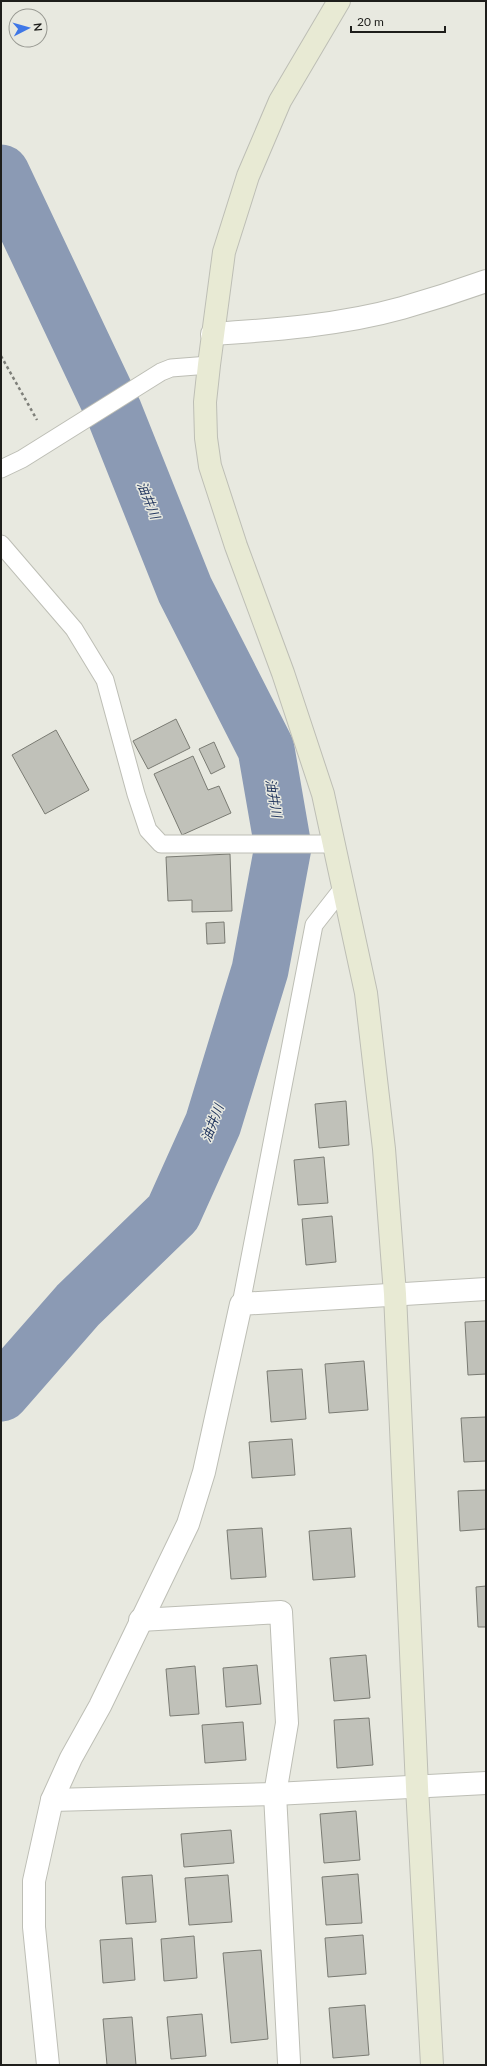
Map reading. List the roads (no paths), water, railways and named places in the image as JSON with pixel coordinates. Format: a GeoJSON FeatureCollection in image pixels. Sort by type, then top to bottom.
{"type":"FeatureCollection","features":[{"type":"Feature","properties":{"kind":"street"},"geometry":{"type":"LineString","coordinates":[[339,1],[280,101],[248,176],[224,252],[212,334],[205,402],[206,431],[210,466],[324,794],[366,993],[384,1149],[396,1294],[417,1787],[432,2065]]}},
{"type":"Feature","properties":{"kind":"street"},"geometry":{"type":"LineString","coordinates":[[212,334],[264,331],[349,320],[401,309],[486,280]]}},
{"type":"Feature","properties":{"kind":"street"},"geometry":{"type":"LineString","coordinates":[[48,2065],[34,1927],[34,1881],[52,1800],[71,1758],[100,1706],[140,1620],[188,1524],[204,1472],[241,1304],[486,1289]]}},
{"type":"Feature","properties":{"kind":"street"},"geometry":{"type":"LineString","coordinates":[[140,1620],[281,1612],[288,1723],[276,1794],[289,2062]]}},
{"type":"Feature","properties":{"kind":"street"},"geometry":{"type":"LineString","coordinates":[[52,1800],[276,1794],[486,1783]]}},
{"type":"Feature","properties":{"kind":"lane"},"geometry":{"type":"LineString","coordinates":[[1,469],[49,442],[161,372],[171,368],[209,365]]}},
{"type":"Feature","properties":{"kind":"lane"},"geometry":{"type":"LineString","coordinates":[[1,544],[74,629],[105,680],[136,794],[148,830],[161,844],[334,844]]}},
{"type":"Feature","properties":{"kind":"lane"},"geometry":{"type":"LineString","coordinates":[[241,1304],[314,925],[343,888]]}},
{"type":"Feature","properties":{"kind":"waterway","name":"油井川"},"geometry":{"type":"LineString","coordinates":[[1,173],[114,412],[185,590],[266,749],[283,847],[260,970],[213,1124],[173,1213],[78,1305],[1,1393]]}}]}
